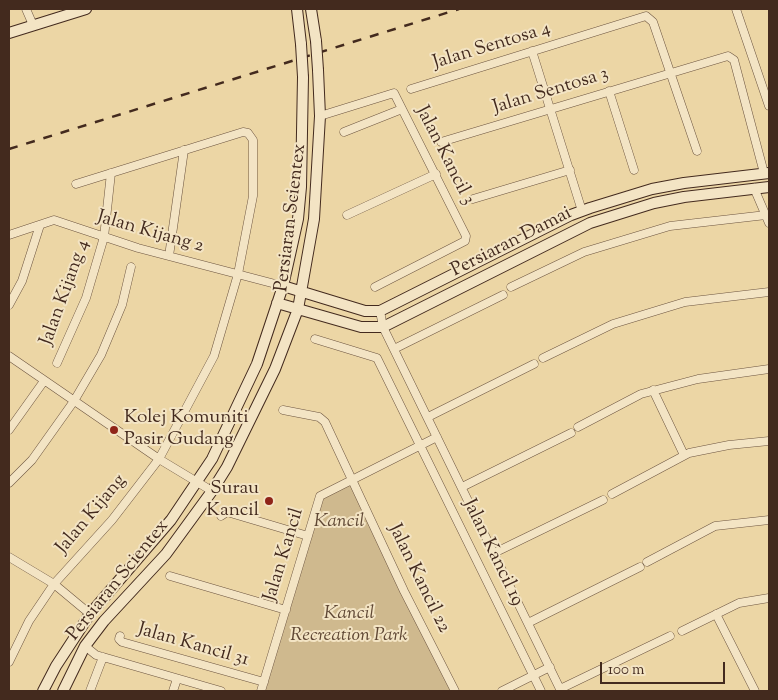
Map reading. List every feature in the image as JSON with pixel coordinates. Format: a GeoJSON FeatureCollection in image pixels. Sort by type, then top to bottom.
{"type":"FeatureCollection","features":[{"type":"Feature","properties":{"kind":"main road"},"geometry":{"type":"LineString","coordinates":[[9,33],[86,9]]}},
{"type":"Feature","properties":{"kind":"main road","name":"Persiaran Scientex"},"geometry":{"type":"LineString","coordinates":[[43,691],[56,666],[90,614],[144,553],[197,482],[212,459],[257,364],[283,286],[298,219],[301,187],[303,78],[297,9]]}},
{"type":"Feature","properties":{"kind":"main road","name":"Persiaran Scientex"},"geometry":{"type":"LineString","coordinates":[[63,691],[86,646],[104,622],[166,554],[227,467],[271,378],[298,310],[314,218],[320,116],[316,41],[311,9]]}},
{"type":"Feature","properties":{"kind":"main road","name":"Persiaran Damai"},"geometry":{"type":"LineString","coordinates":[[380,311],[582,211],[652,189],[767,173]]}},
{"type":"Feature","properties":{"kind":"main road","name":"Persiaran Damai"},"geometry":{"type":"LineString","coordinates":[[278,303],[361,327],[384,327],[590,223],[654,203],[684,197],[769,187]]}},
{"type":"Feature","properties":{"kind":"main road"},"geometry":{"type":"LineString","coordinates":[[283,286],[364,312],[380,311]]}},
{"type":"Feature","properties":{"kind":"street"},"geometry":{"type":"LineString","coordinates":[[26,9],[33,26]]}},
{"type":"Feature","properties":{"kind":"street"},"geometry":{"type":"LineString","coordinates":[[736,9],[769,106]]}},
{"type":"Feature","properties":{"kind":"street","name":"Jalan Sentosa 4"},"geometry":{"type":"LineString","coordinates":[[411,89],[640,17],[649,17],[653,22],[670,72]]}},
{"type":"Feature","properties":{"kind":"street"},"geometry":{"type":"LineString","coordinates":[[532,51],[582,211]]}},
{"type":"Feature","properties":{"kind":"street","name":"Jalan Sentosa 3"},"geometry":{"type":"LineString","coordinates":[[441,142],[728,56],[732,58],[767,173]]}},
{"type":"Feature","properties":{"kind":"street"},"geometry":{"type":"LineString","coordinates":[[670,72],[697,151]]}},
{"type":"Feature","properties":{"kind":"street"},"geometry":{"type":"LineString","coordinates":[[609,91],[634,170]]}},
{"type":"Feature","properties":{"kind":"street","name":"Jalan Kancil 3"},"geometry":{"type":"LineString","coordinates":[[320,116],[390,93],[396,97],[467,238],[375,287]]}},
{"type":"Feature","properties":{"kind":"street"},"geometry":{"type":"LineString","coordinates":[[344,132],[402,109]]}},
{"type":"Feature","properties":{"kind":"street","name":"Jalan Kijang"},"geometry":{"type":"LineString","coordinates":[[9,662],[28,621],[54,584],[112,520],[159,459],[214,356],[238,274],[253,196],[253,140],[248,133],[242,132],[184,150]]}},
{"type":"Feature","properties":{"kind":"street"},"geometry":{"type":"LineString","coordinates":[[76,184],[184,150],[169,256]]}},
{"type":"Feature","properties":{"kind":"street"},"geometry":{"type":"LineString","coordinates":[[473,199],[570,170]]}},
{"type":"Feature","properties":{"kind":"street","name":"Jalan Kijang 4"},"geometry":{"type":"LineString","coordinates":[[57,364],[86,298],[104,237],[111,173]]}},
{"type":"Feature","properties":{"kind":"street"},"geometry":{"type":"LineString","coordinates":[[347,215],[436,174]]}},
{"type":"Feature","properties":{"kind":"street"},"geometry":{"type":"LineString","coordinates":[[511,287],[584,252],[670,226],[768,219],[754,188]]}},
{"type":"Feature","properties":{"kind":"street","name":"Jalan Kijang 2"},"geometry":{"type":"LineString","coordinates":[[9,235],[54,220],[169,256],[283,286]]}},
{"type":"Feature","properties":{"kind":"street"},"geometry":{"type":"LineString","coordinates":[[9,305],[22,281],[40,225]]}},
{"type":"Feature","properties":{"kind":"street"},"geometry":{"type":"LineString","coordinates":[[9,483],[32,460],[74,401],[101,355],[122,305],[131,267]]}},
{"type":"Feature","properties":{"kind":"street"},"geometry":{"type":"LineString","coordinates":[[543,358],[613,324],[685,302],[769,292]]}},
{"type":"Feature","properties":{"kind":"street"},"geometry":{"type":"LineString","coordinates":[[394,349],[503,295]]}},
{"type":"Feature","properties":{"kind":"street"},"geometry":{"type":"LineString","coordinates":[[380,311],[384,327],[394,349],[561,690],[670,636]]}},
{"type":"Feature","properties":{"kind":"street","name":"Jalan Kancil 19"},"geometry":{"type":"LineString","coordinates":[[315,338],[377,357],[541,691]]}},
{"type":"Feature","properties":{"kind":"street"},"geometry":{"type":"LineString","coordinates":[[9,356],[159,459],[212,491]]}},
{"type":"Feature","properties":{"kind":"street"},"geometry":{"type":"LineString","coordinates":[[428,417],[534,364]]}},
{"type":"Feature","properties":{"kind":"street"},"geometry":{"type":"LineString","coordinates":[[578,427],[641,394],[653,390],[698,379],[769,369]]}},
{"type":"Feature","properties":{"kind":"street"},"geometry":{"type":"LineString","coordinates":[[9,430],[44,381]]}},
{"type":"Feature","properties":{"kind":"street"},"geometry":{"type":"LineString","coordinates":[[653,390],[684,455]]}},
{"type":"Feature","properties":{"kind":"street","name":"Jalan Kancil 22"},"geometry":{"type":"LineString","coordinates":[[283,410],[319,417],[324,420],[404,591],[455,691]]}},
{"type":"Feature","properties":{"kind":"street"},"geometry":{"type":"LineString","coordinates":[[462,487],[571,433]]}},
{"type":"Feature","properties":{"kind":"street","name":"Jalan Kancil"},"geometry":{"type":"LineString","coordinates":[[261,691],[320,496],[438,437]]}},
{"type":"Feature","properties":{"kind":"street"},"geometry":{"type":"LineString","coordinates":[[612,494],[684,455],[729,445],[769,441]]}},
{"type":"Feature","properties":{"kind":"street"},"geometry":{"type":"LineString","coordinates":[[494,553],[603,500]]}},
{"type":"Feature","properties":{"kind":"street"},"geometry":{"type":"LineString","coordinates":[[221,516],[227,512],[308,536]]}},
{"type":"Feature","properties":{"kind":"street"},"geometry":{"type":"LineString","coordinates":[[528,623],[644,565],[715,526],[769,520]]}},
{"type":"Feature","properties":{"kind":"street"},"geometry":{"type":"LineString","coordinates":[[9,557],[54,584],[90,614]]}},
{"type":"Feature","properties":{"kind":"street"},"geometry":{"type":"LineString","coordinates":[[170,576],[286,610]]}},
{"type":"Feature","properties":{"kind":"street"},"geometry":{"type":"LineString","coordinates":[[682,631],[738,603],[769,598]]}},
{"type":"Feature","properties":{"kind":"street"},"geometry":{"type":"LineString","coordinates":[[716,614],[755,691]]}},
{"type":"Feature","properties":{"kind":"street","name":"Jalan Kancil 31"},"geometry":{"type":"LineString","coordinates":[[120,636],[119,640],[122,642],[264,682]]}},
{"type":"Feature","properties":{"kind":"street"},"geometry":{"type":"LineString","coordinates":[[86,646],[96,655],[221,691]]}},
{"type":"Feature","properties":{"kind":"street"},"geometry":{"type":"LineString","coordinates":[[90,691],[104,657]]}},
{"type":"Feature","properties":{"kind":"street"},"geometry":{"type":"LineString","coordinates":[[502,691],[550,667]]}},
{"type":"Feature","properties":{"kind":"street"},"geometry":{"type":"LineString","coordinates":[[173,691],[177,679]]}},
{"type":"Feature","properties":{"kind":"green space","name":"Kancil Recreation Park"},"geometry":{"type":"Polygon","coordinates":[[[353,479],[454,691],[261,691],[320,496],[353,479]]]}},
{"type":"Feature","properties":{"kind":"railway"},"geometry":{"type":"LineString","coordinates":[[9,149],[459,9]]}},
{"type":"Feature","properties":{"kind":"place","name":"Kolej Komuniti Pasir Gudang"},"geometry":{"type":"Point","coordinates":[114,430]}},
{"type":"Feature","properties":{"kind":"place","name":"Surau Kancil"},"geometry":{"type":"Point","coordinates":[269,501]}},
{"type":"Feature","properties":{"kind":"park label","name":"Kancil"},"geometry":{"type":"Point","coordinates":[339,523]}}]}
